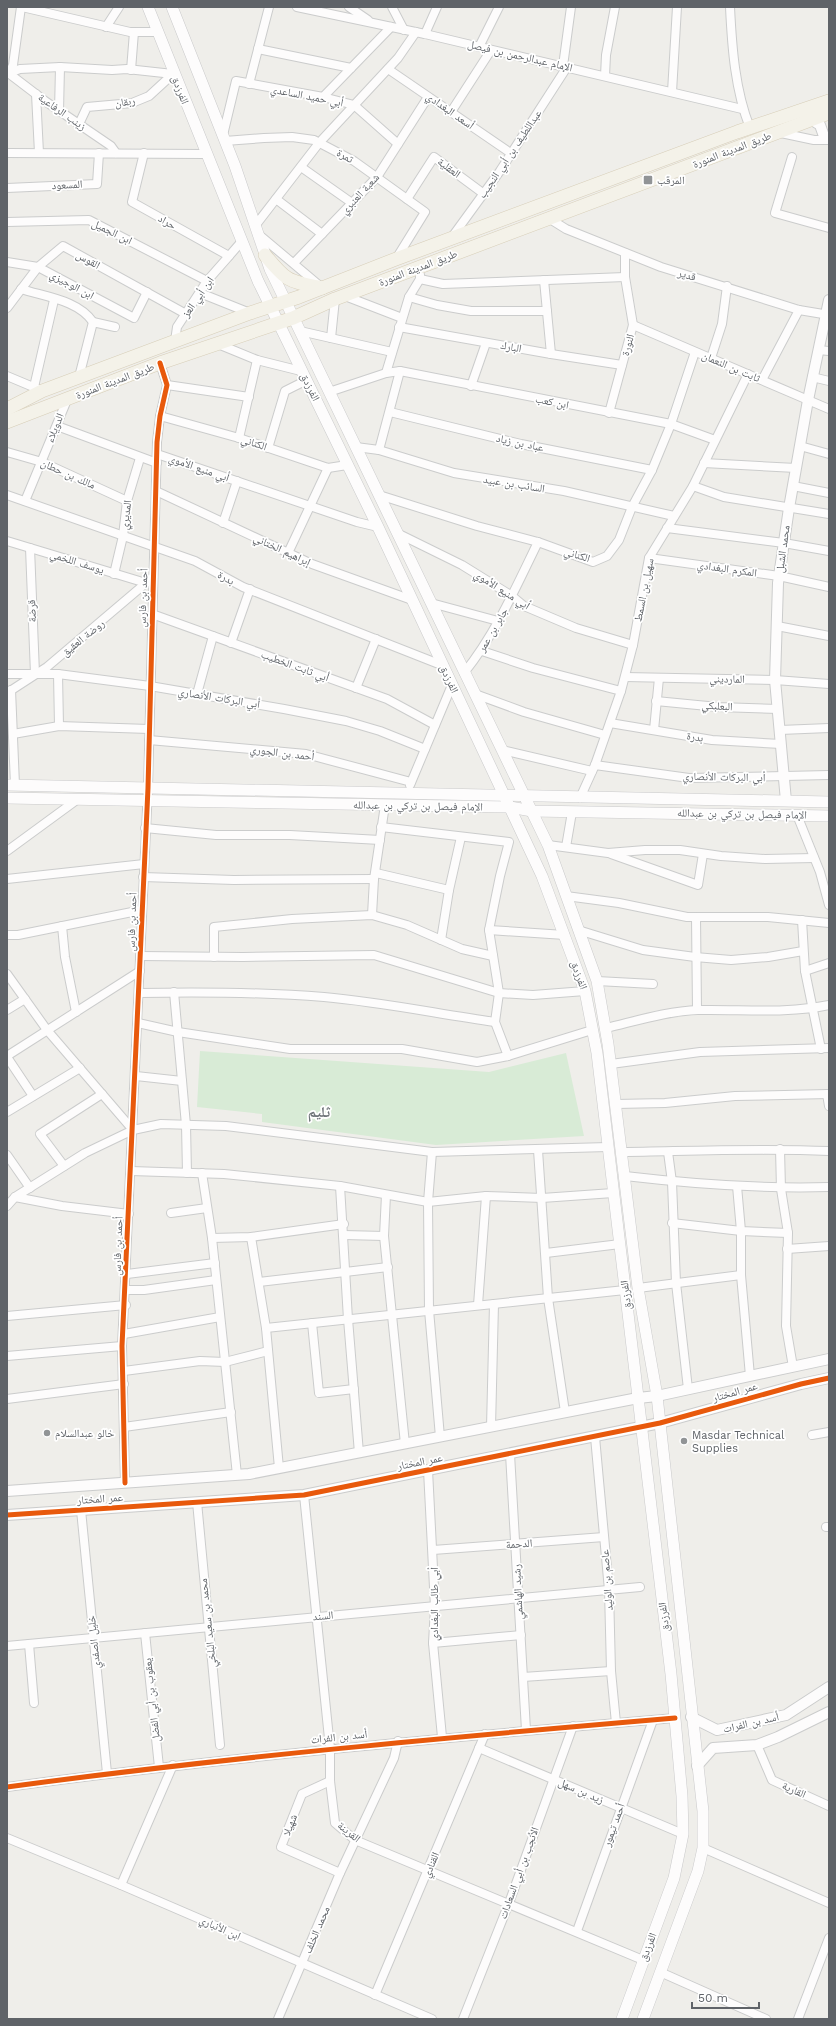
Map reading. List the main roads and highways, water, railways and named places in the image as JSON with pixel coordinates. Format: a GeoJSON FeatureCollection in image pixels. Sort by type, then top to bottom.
{"type":"FeatureCollection","features":[{"type":"Feature","properties":{"kind":"main road","name":"الفرزدق"},"geometry":{"type":"LineString","coordinates":[[148,7],[173,74],[270,305],[301,371],[307,380],[346,465],[378,527],[542,876],[585,991],[592,1030],[620,1244],[675,1718],[682,1796],[683,1834],[674,1878],[622,2019]]}},
{"type":"Feature","properties":{"kind":"main road","name":"الفرزدق"},"geometry":{"type":"LineString","coordinates":[[172,7],[224,138],[270,269],[548,845],[597,981],[611,1064],[638,1288],[657,1396],[691,1717],[703,1811],[703,1848],[698,1871],[643,2019]]}},
{"type":"Feature","properties":{"kind":"main road","name":"طريق المدينة المنورة"},"geometry":{"type":"LineString","coordinates":[[7,409],[38,389],[79,377],[750,128],[829,101]]}},
{"type":"Feature","properties":{"kind":"main road","name":"طريق المدينة المنورة"},"geometry":{"type":"LineString","coordinates":[[7,422],[160,364],[279,324],[340,297],[419,274],[550,219],[829,113]]}},
{"type":"Feature","properties":{"kind":"main road"},"geometry":{"type":"LineString","coordinates":[[265,255],[286,278],[295,283],[322,288]]}},
{"type":"Feature","properties":{"kind":"main road","name":"الإمام فيصل بن تركي بن عبدالله"},"geometry":{"type":"LineString","coordinates":[[11,785],[524,797],[829,802]]}},
{"type":"Feature","properties":{"kind":"main road","name":"الإمام فيصل بن تركي بن عبدالله"},"geometry":{"type":"LineString","coordinates":[[7,798],[510,807],[532,811],[829,816]]}},
{"type":"Feature","properties":{"kind":"place","name":"المرقب"},"geometry":{"type":"Point","coordinates":[648,180]}},
{"type":"Feature","properties":{"kind":"place","name":"خالو عبدالسلام"},"geometry":{"type":"Point","coordinates":[47,1433]}},
{"type":"Feature","properties":{"kind":"place","name":"Masdar Technical Supplies"},"geometry":{"type":"Point","coordinates":[684,1441]}},
{"type":"Feature","properties":{"kind":"district","name":"ثليم"},"geometry":{"type":"Point","coordinates":[319,1112]}}]}
